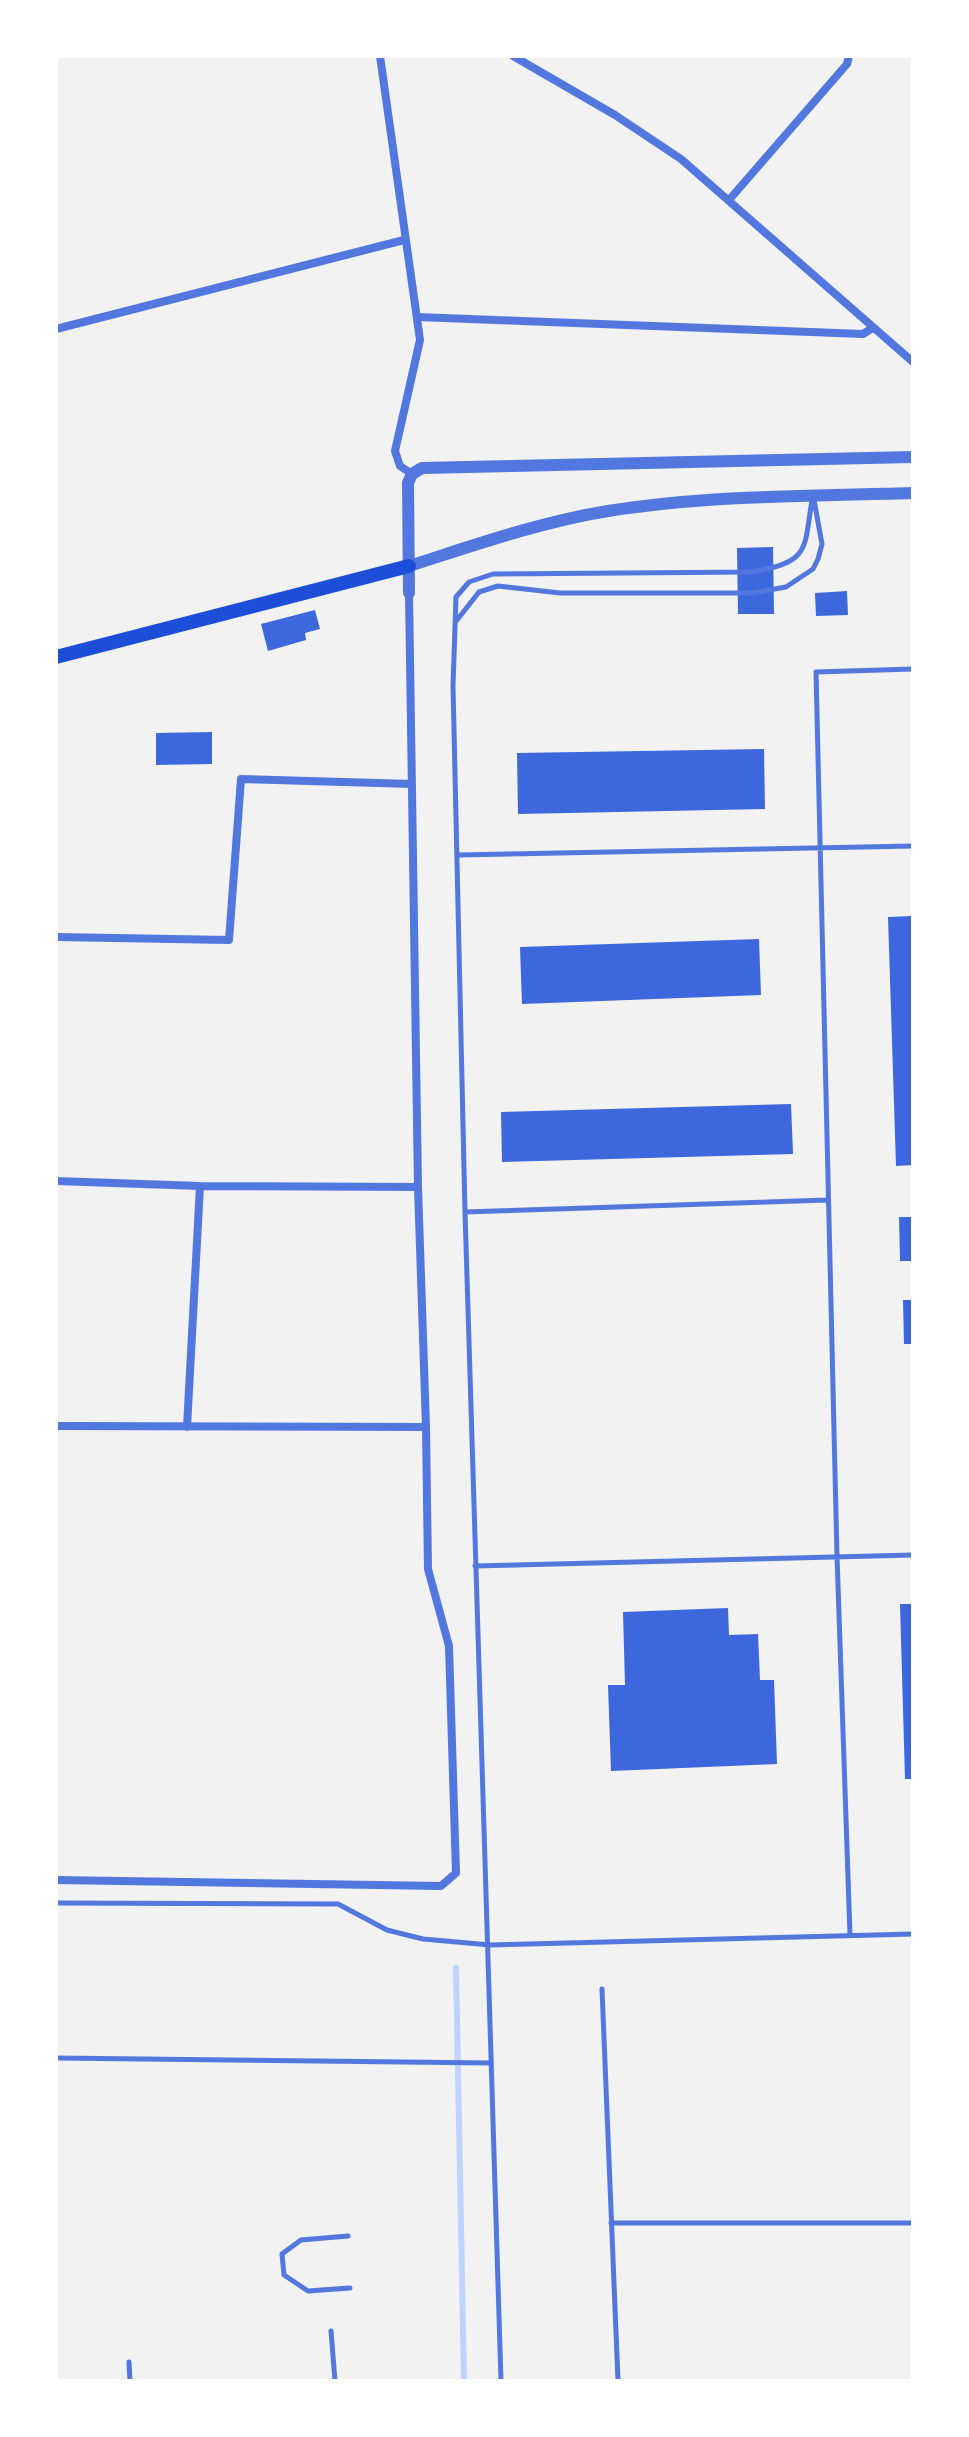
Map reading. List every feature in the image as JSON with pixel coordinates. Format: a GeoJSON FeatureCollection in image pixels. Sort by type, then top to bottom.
{"type":"FeatureCollection","features":[{"type":"Feature","properties":{"kind":"main road"},"geometry":{"type":"LineString","coordinates":[[56,657],[409,566]]}},
{"type":"Feature","properties":{"kind":"street"},"geometry":{"type":"LineString","coordinates":[[380,56],[417,317],[416,364],[395,451],[400,466],[412,474]]}},
{"type":"Feature","properties":{"kind":"street"},"geometry":{"type":"LineString","coordinates":[[513,56],[615,115],[681,159],[871,329],[913,362]]}},
{"type":"Feature","properties":{"kind":"street"},"geometry":{"type":"LineString","coordinates":[[729,200],[847,64],[849,56]]}},
{"type":"Feature","properties":{"kind":"street"},"geometry":{"type":"LineString","coordinates":[[56,329],[404,240]]}},
{"type":"Feature","properties":{"kind":"street"},"geometry":{"type":"LineString","coordinates":[[417,317],[863,334],[871,329]]}},
{"type":"Feature","properties":{"kind":"street"},"geometry":{"type":"LineString","coordinates":[[56,1880],[441,1886],[456,1873],[449,1646],[428,1569],[418,1187],[409,593],[408,483],[412,474],[422,468],[913,457]]}},
{"type":"Feature","properties":{"kind":"street"},"geometry":{"type":"LineString","coordinates":[[409,566],[546,523],[609,510],[696,501],[913,493]]}},
{"type":"Feature","properties":{"kind":"street"},"geometry":{"type":"LineString","coordinates":[[844,495],[913,501]]}},
{"type":"Feature","properties":{"kind":"street"},"geometry":{"type":"LineString","coordinates":[[56,937],[229,940],[241,779],[412,784]]}},
{"type":"Feature","properties":{"kind":"street"},"geometry":{"type":"LineString","coordinates":[[56,1181],[200,1186],[418,1187]]}},
{"type":"Feature","properties":{"kind":"street"},"geometry":{"type":"LineString","coordinates":[[187,1427],[200,1186]]}},
{"type":"Feature","properties":{"kind":"street"},"geometry":{"type":"LineString","coordinates":[[56,1426],[426,1427]]}},
{"type":"Feature","properties":{"kind":"lane"},"geometry":{"type":"LineString","coordinates":[[455,623],[464,606],[479,592],[498,586],[560,593],[752,593],[786,587],[813,569],[822,544],[813,495]]}},
{"type":"Feature","properties":{"kind":"lane"},"geometry":{"type":"LineString","coordinates":[[501,2381],[490,2063],[490,1945],[465,1212],[456,597],[469,582],[493,574],[752,572],[786,566],[807,544],[813,495]]}},
{"type":"Feature","properties":{"kind":"lane"},"geometry":{"type":"LineString","coordinates":[[850,1935],[837,1556],[816,672],[913,669]]}},
{"type":"Feature","properties":{"kind":"lane"},"geometry":{"type":"LineString","coordinates":[[458,855],[913,846]]}},
{"type":"Feature","properties":{"kind":"lane"},"geometry":{"type":"LineString","coordinates":[[465,1212],[828,1200]]}},
{"type":"Feature","properties":{"kind":"lane"},"geometry":{"type":"LineString","coordinates":[[475,1566],[913,1555]]}},
{"type":"Feature","properties":{"kind":"lane"},"geometry":{"type":"LineString","coordinates":[[56,1903],[338,1904],[387,1930],[423,1939],[490,1945],[913,1934]]}},
{"type":"Feature","properties":{"kind":"lane"},"geometry":{"type":"LineString","coordinates":[[602,1989],[618,2381]]}},
{"type":"Feature","properties":{"kind":"lane"},"geometry":{"type":"LineString","coordinates":[[56,2058],[490,2063]]}},
{"type":"Feature","properties":{"kind":"lane"},"geometry":{"type":"LineString","coordinates":[[611,2223],[913,2223]]}},
{"type":"Feature","properties":{"kind":"lane"},"geometry":{"type":"LineString","coordinates":[[348,2236],[301,2240],[282,2254],[284,2275],[308,2291],[350,2288]]}},
{"type":"Feature","properties":{"kind":"lane"},"geometry":{"type":"LineString","coordinates":[[331,2331],[335,2381]]}},
{"type":"Feature","properties":{"kind":"lane"},"geometry":{"type":"LineString","coordinates":[[129,2362],[130,2381]]}},
{"type":"Feature","properties":{"kind":"building"},"geometry":{"type":"Polygon","coordinates":[[[773,547],[774,614],[738,614],[737,548],[773,547]]]}},
{"type":"Feature","properties":{"kind":"building"},"geometry":{"type":"Polygon","coordinates":[[[847,591],[848,615],[816,616],[815,593],[847,591]]]}},
{"type":"Feature","properties":{"kind":"building"},"geometry":{"type":"Polygon","coordinates":[[[315,610],[320,629],[305,633],[306,640],[268,651],[261,624],[315,610]]]}},
{"type":"Feature","properties":{"kind":"building"},"geometry":{"type":"Polygon","coordinates":[[[212,732],[212,764],[156,765],[156,733],[212,732]]]}},
{"type":"Feature","properties":{"kind":"building"},"geometry":{"type":"Polygon","coordinates":[[[764,749],[765,809],[518,814],[517,753],[764,749]]]}},
{"type":"Feature","properties":{"kind":"building"},"geometry":{"type":"Polygon","coordinates":[[[913,916],[913,1165],[896,1166],[888,917],[913,916]]]}},
{"type":"Feature","properties":{"kind":"building"},"geometry":{"type":"Polygon","coordinates":[[[759,939],[761,995],[522,1004],[520,947],[759,939]]]}},
{"type":"Feature","properties":{"kind":"building"},"geometry":{"type":"Polygon","coordinates":[[[791,1104],[793,1154],[502,1162],[501,1112],[791,1104]]]}},
{"type":"Feature","properties":{"kind":"building"},"geometry":{"type":"Polygon","coordinates":[[[899,1217],[913,1217],[913,1261],[900,1261],[899,1217]]]}},
{"type":"Feature","properties":{"kind":"building"},"geometry":{"type":"Polygon","coordinates":[[[903,1300],[913,1300],[913,1344],[904,1344],[903,1300]]]}},
{"type":"Feature","properties":{"kind":"building"},"geometry":{"type":"Polygon","coordinates":[[[900,1604],[913,1604],[913,1779],[905,1779],[900,1604]]]}},
{"type":"Feature","properties":{"kind":"building"},"geometry":{"type":"Polygon","coordinates":[[[728,1608],[729,1635],[758,1634],[760,1680],[774,1680],[777,1764],[611,1771],[608,1685],[625,1685],[623,1612],[728,1608]]]}},
{"type":"Feature","properties":{"kind":"waterway"},"geometry":{"type":"LineString","coordinates":[[456,1968],[464,2381]]}}]}
